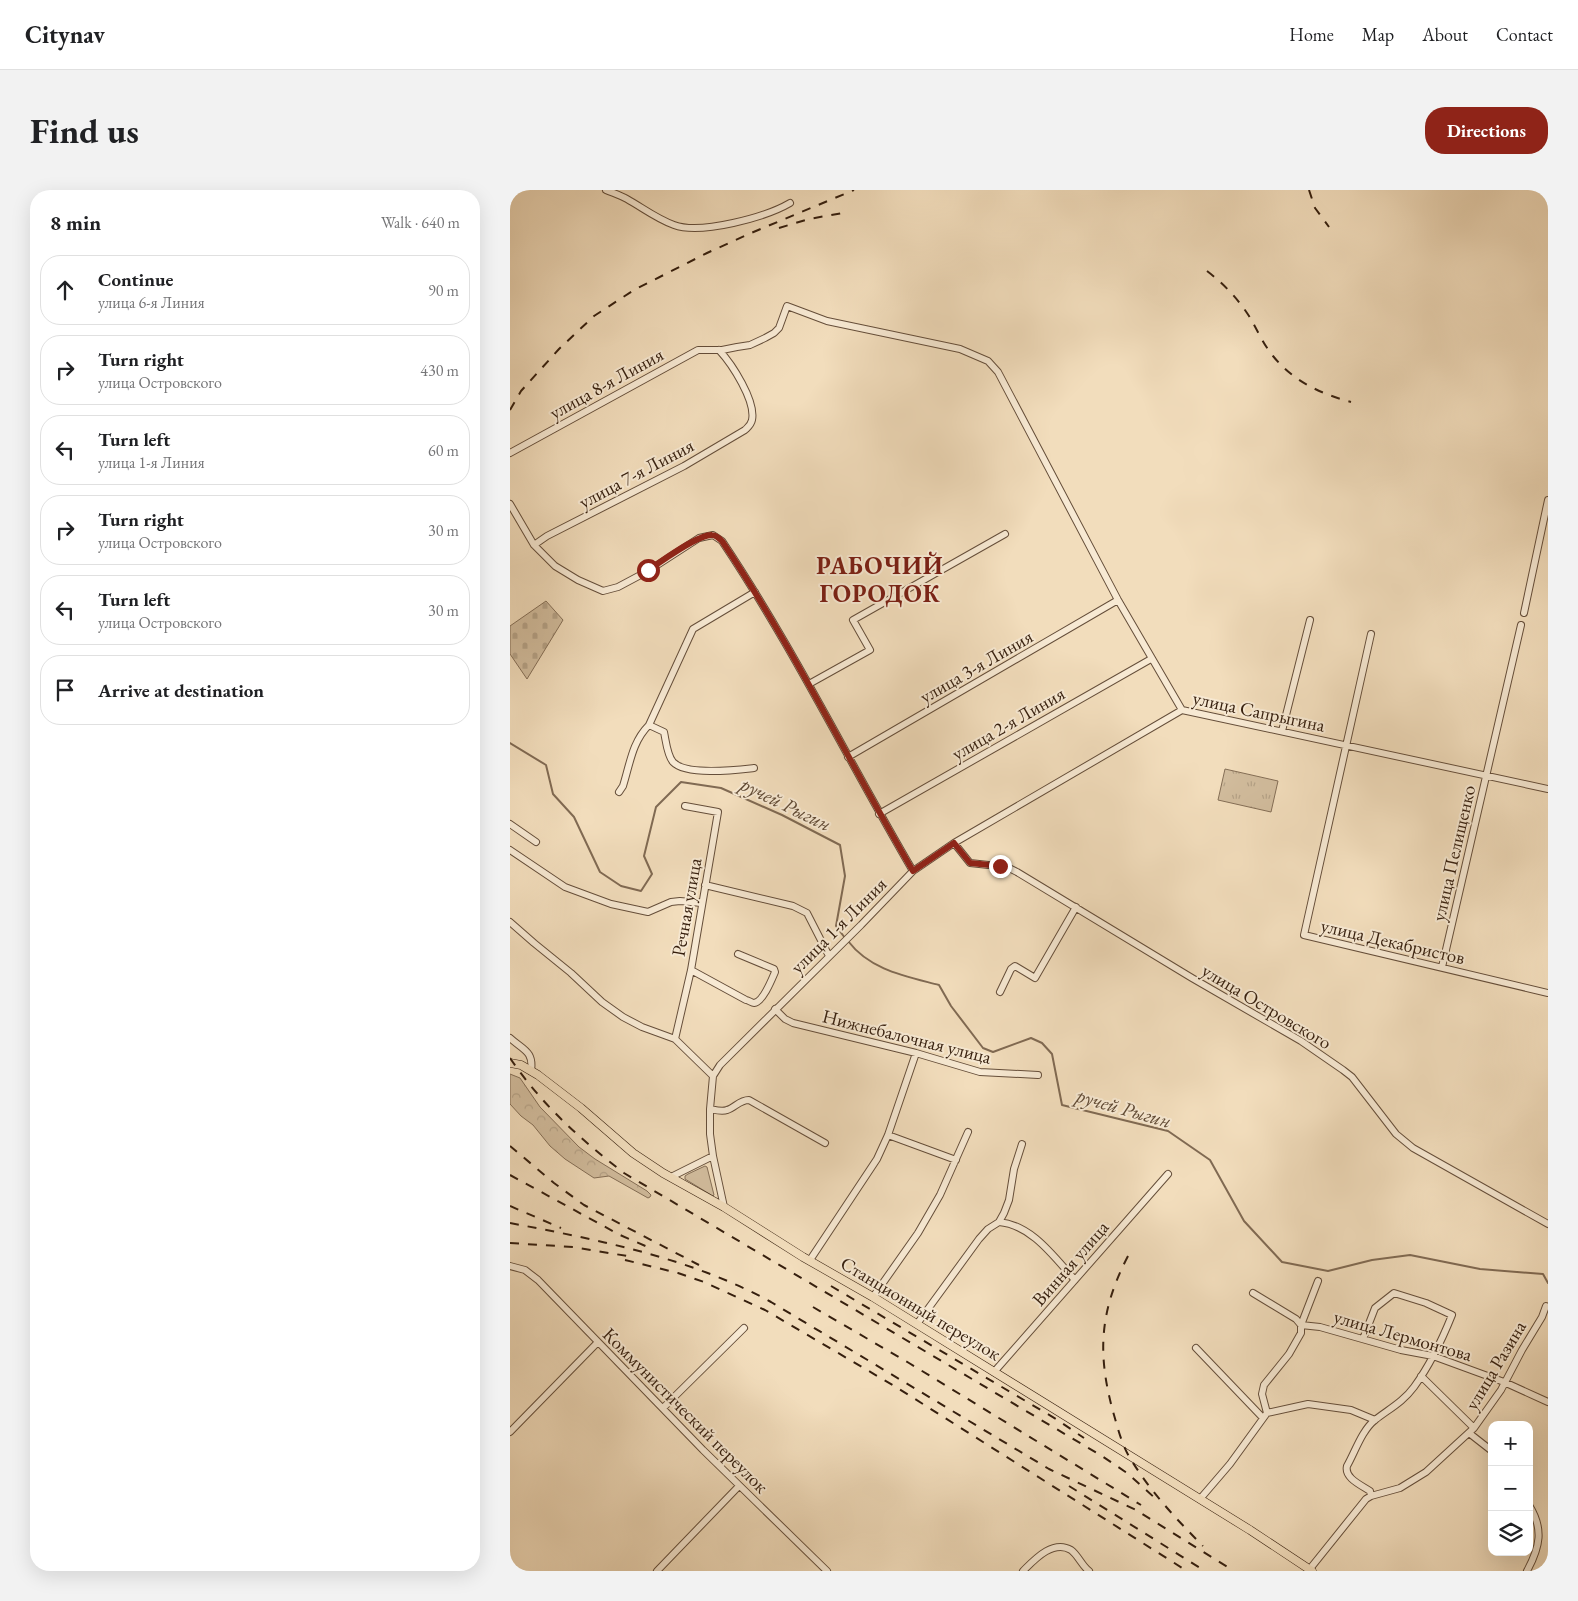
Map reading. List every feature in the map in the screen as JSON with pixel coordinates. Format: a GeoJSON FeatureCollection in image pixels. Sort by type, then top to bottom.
{"type":"FeatureCollection","features":[{"type":"Feature","properties":{"kind":"main road","name":"Станционный переулок"},"geometry":{"type":"LineString","coordinates":[[510,1063],[521,1065],[531,1071],[581,1108],[633,1153],[917,1324],[1311,1570]]}},
{"type":"Feature","properties":{"kind":"street"},"geometry":{"type":"LineString","coordinates":[[606,190],[625,198],[664,221],[686,228],[710,227],[758,217],[790,203]]}},
{"type":"Feature","properties":{"kind":"street","name":"улица 8-я Линия"},"geometry":{"type":"LineString","coordinates":[[510,453],[698,350],[719,350],[750,344],[774,334],[780,328],[787,306],[827,321],[960,349],[988,361],[998,372],[1003,382]]}},
{"type":"Feature","properties":{"kind":"street","name":"улица 7-я Линия"},"geometry":{"type":"LineString","coordinates":[[534,545],[547,536],[684,466],[745,430],[750,424],[752,413],[745,392],[730,362],[719,350]]}},
{"type":"Feature","properties":{"kind":"street","name":"улица Сапрыгина"},"geometry":{"type":"LineString","coordinates":[[1003,382],[1118,600],[1182,710],[1548,789]]}},
{"type":"Feature","properties":{"kind":"street"},"geometry":{"type":"LineString","coordinates":[[1524,613],[1548,500]]}},
{"type":"Feature","properties":{"kind":"street"},"geometry":{"type":"LineString","coordinates":[[510,504],[534,545],[556,566],[566,573],[604,591],[618,587],[699,538],[717,536],[755,592],[809,684],[879,814],[913,871]]}},
{"type":"Feature","properties":{"kind":"street"},"geometry":{"type":"LineString","coordinates":[[809,684],[870,650],[853,620],[1005,534]]}},
{"type":"Feature","properties":{"kind":"street"},"geometry":{"type":"LineString","coordinates":[[619,792],[623,786],[640,733],[649,724],[693,628],[755,592]]}},
{"type":"Feature","properties":{"kind":"street","name":"улица 3-я Линия"},"geometry":{"type":"LineString","coordinates":[[848,757],[1118,600]]}},
{"type":"Feature","properties":{"kind":"street"},"geometry":{"type":"LineString","coordinates":[[1282,731],[1310,620]]}},
{"type":"Feature","properties":{"kind":"street","name":"улица Пелищенко"},"geometry":{"type":"LineString","coordinates":[[1442,967],[1521,625]]}},
{"type":"Feature","properties":{"kind":"street"},"geometry":{"type":"LineString","coordinates":[[1346,745],[1371,634]]}},
{"type":"Feature","properties":{"kind":"street","name":"улица 2-я Линия"},"geometry":{"type":"LineString","coordinates":[[879,814],[1151,659]]}},
{"type":"Feature","properties":{"kind":"street","name":"улица 1-я Линия"},"geometry":{"type":"LineString","coordinates":[[713,1076],[720,1065],[913,871],[954,843],[1182,710]]}},
{"type":"Feature","properties":{"kind":"street"},"geometry":{"type":"LineString","coordinates":[[649,724],[664,732],[670,756],[673,762],[679,766],[687,769],[712,771],[754,768]]}},
{"type":"Feature","properties":{"kind":"street","name":"улица Декабристов"},"geometry":{"type":"LineString","coordinates":[[1346,745],[1304,935],[1548,992]]}},
{"type":"Feature","properties":{"kind":"street","name":"Речная улица"},"geometry":{"type":"LineString","coordinates":[[676,1039],[691,970],[718,812],[685,806]]}},
{"type":"Feature","properties":{"kind":"street"},"geometry":{"type":"LineString","coordinates":[[510,824],[536,842]]}},
{"type":"Feature","properties":{"kind":"street","name":"улица Островского"},"geometry":{"type":"LineString","coordinates":[[954,843],[970,863],[1012,869],[1315,1051],[1352,1077],[1402,1140],[1548,1224]]}},
{"type":"Feature","properties":{"kind":"street"},"geometry":{"type":"LineString","coordinates":[[510,850],[565,887],[611,904],[648,912],[671,902],[702,903]]}},
{"type":"Feature","properties":{"kind":"street"},"geometry":{"type":"LineString","coordinates":[[705,885],[804,910],[808,913],[829,956]]}},
{"type":"Feature","properties":{"kind":"street"},"geometry":{"type":"LineString","coordinates":[[1000,992],[1011,968],[1015,966],[1035,978],[1076,907]]}},
{"type":"Feature","properties":{"kind":"street"},"geometry":{"type":"LineString","coordinates":[[510,922],[571,973],[585,988],[616,1012],[642,1027],[676,1039],[713,1076],[710,1134],[724,1207]]}},
{"type":"Feature","properties":{"kind":"street"},"geometry":{"type":"LineString","coordinates":[[691,970],[746,1000],[753,1003],[757,1002],[763,996],[775,972],[774,969],[738,954]]}},
{"type":"Feature","properties":{"kind":"street","name":"Нижнебалочная улица"},"geometry":{"type":"LineString","coordinates":[[775,1010],[784,1019],[793,1023],[916,1052],[980,1072],[1038,1075]]}},
{"type":"Feature","properties":{"kind":"street"},"geometry":{"type":"LineString","coordinates":[[510,1038],[530,1055],[533,1062],[531,1071]]}},
{"type":"Feature","properties":{"kind":"street"},"geometry":{"type":"LineString","coordinates":[[810,1260],[877,1159],[888,1135],[916,1052]]}},
{"type":"Feature","properties":{"kind":"street"},"geometry":{"type":"LineString","coordinates":[[710,1109],[730,1110],[741,1101],[748,1100],[825,1143]]}},
{"type":"Feature","properties":{"kind":"street"},"geometry":{"type":"LineString","coordinates":[[873,1297],[918,1232],[940,1195],[968,1132]]}},
{"type":"Feature","properties":{"kind":"street"},"geometry":{"type":"LineString","coordinates":[[888,1135],[956,1160]]}},
{"type":"Feature","properties":{"kind":"street"},"geometry":{"type":"LineString","coordinates":[[917,1324],[979,1239],[988,1228],[999,1222],[1009,1200],[1012,1174],[1022,1144]]}},
{"type":"Feature","properties":{"kind":"street"},"geometry":{"type":"LineString","coordinates":[[671,1177],[713,1156]]}},
{"type":"Feature","properties":{"kind":"street","name":"Винная улица"},"geometry":{"type":"LineString","coordinates":[[994,1372],[1168,1174]]}},
{"type":"Feature","properties":{"kind":"street"},"geometry":{"type":"LineString","coordinates":[[999,1222],[1010,1224],[1026,1231],[1047,1249],[1075,1280]]}},
{"type":"Feature","properties":{"kind":"street","name":"Коммунистический переулок"},"geometry":{"type":"LineString","coordinates":[[510,1266],[526,1270],[538,1280],[739,1486],[827,1571]]}},
{"type":"Feature","properties":{"kind":"street"},"geometry":{"type":"LineString","coordinates":[[1265,1416],[1262,1394],[1264,1385],[1289,1354],[1301,1333],[1301,1325],[1318,1281]]}},
{"type":"Feature","properties":{"kind":"street","name":"улица Лермонтова"},"geometry":{"type":"LineString","coordinates":[[1253,1293],[1296,1319],[1301,1325],[1320,1327],[1401,1350],[1433,1356],[1504,1382],[1548,1402]]}},
{"type":"Feature","properties":{"kind":"street"},"geometry":{"type":"LineString","coordinates":[[1311,1570],[1366,1499],[1371,1496],[1370,1491],[1348,1476],[1346,1470],[1364,1435],[1374,1420],[1402,1401],[1414,1388],[1433,1356],[1452,1315],[1426,1303],[1394,1293],[1375,1308],[1363,1338]]}},
{"type":"Feature","properties":{"kind":"street","name":"улица Разина"},"geometry":{"type":"LineString","coordinates":[[1371,1496],[1400,1488],[1411,1482],[1426,1472],[1472,1431],[1489,1408],[1542,1317],[1546,1306]]}},
{"type":"Feature","properties":{"kind":"street"},"geometry":{"type":"LineString","coordinates":[[663,1408],[744,1328]]}},
{"type":"Feature","properties":{"kind":"street"},"geometry":{"type":"LineString","coordinates":[[510,1432],[598,1342]]}},
{"type":"Feature","properties":{"kind":"street"},"geometry":{"type":"LineString","coordinates":[[1196,1348],[1265,1416]]}},
{"type":"Feature","properties":{"kind":"street"},"geometry":{"type":"LineString","coordinates":[[1421,1376],[1488,1447]]}},
{"type":"Feature","properties":{"kind":"street"},"geometry":{"type":"LineString","coordinates":[[1200,1499],[1230,1464],[1265,1416],[1308,1404],[1350,1410],[1374,1420]]}},
{"type":"Feature","properties":{"kind":"street"},"geometry":{"type":"LineString","coordinates":[[657,1571],[739,1486]]}},
{"type":"Feature","properties":{"kind":"street"},"geometry":{"type":"LineString","coordinates":[[1527,1571],[1536,1554],[1539,1538],[1536,1519],[1532,1511]]}},
{"type":"Feature","properties":{"kind":"street"},"geometry":{"type":"LineString","coordinates":[[1023,1571],[1034,1560],[1058,1546],[1071,1550],[1089,1571]]}},
{"type":"Feature","properties":{"kind":"green space"},"geometry":{"type":"Polygon","coordinates":[[[546,601],[563,620],[527,679],[510,654],[510,626],[546,601]]]}},
{"type":"Feature","properties":{"kind":"green space"},"geometry":{"type":"Polygon","coordinates":[[[1225,769],[1278,781],[1271,812],[1218,800],[1225,769]]]}},
{"type":"Feature","properties":{"kind":"green space"},"geometry":{"type":"Polygon","coordinates":[[[510,1074],[520,1078],[540,1107],[579,1147],[647,1191],[651,1195],[650,1197],[648,1198],[609,1176],[594,1178],[565,1159],[550,1146],[533,1125],[510,1104],[510,1074]]]}},
{"type":"Feature","properties":{"kind":"green space"},"geometry":{"type":"Polygon","coordinates":[[[705,1166],[707,1167],[713,1196],[685,1179],[685,1176],[688,1174],[705,1166]]]}},
{"type":"Feature","properties":{"kind":"waterway","name":"ручей Рыгин"},"geometry":{"type":"LineString","coordinates":[[510,743],[546,765],[553,794],[574,817],[600,872],[621,886],[641,891],[652,874],[644,856],[656,807],[681,782],[721,788],[782,815],[840,845],[845,876],[836,926],[845,938]]}},
{"type":"Feature","properties":{"kind":"waterway","name":"ручей Рыгин"},"geometry":{"type":"LineString","coordinates":[[848,941],[857,951],[877,965],[901,975],[939,985],[951,1006],[983,1048],[993,1052],[1031,1038],[1042,1043],[1052,1054],[1062,1105],[1168,1131],[1210,1160],[1244,1221],[1282,1262],[1328,1271],[1372,1260],[1410,1255],[1480,1269],[1543,1274],[1548,1283]]}},
{"type":"Feature","properties":{"kind":"railway"},"geometry":{"type":"LineString","coordinates":[[510,410],[521,391],[559,349],[594,316],[634,290],[707,253],[854,190]]}},
{"type":"Feature","properties":{"kind":"railway"},"geometry":{"type":"LineString","coordinates":[[1309,190],[1315,208],[1329,227]]}},
{"type":"Feature","properties":{"kind":"railway"},"geometry":{"type":"LineString","coordinates":[[779,228],[809,219],[848,212]]}},
{"type":"Feature","properties":{"kind":"railway"},"geometry":{"type":"LineString","coordinates":[[1207,271],[1225,286],[1240,304],[1269,351],[1289,373],[1318,391],[1351,402]]}},
{"type":"Feature","properties":{"kind":"railway"},"geometry":{"type":"LineString","coordinates":[[510,1058],[548,1106],[592,1148],[624,1173],[1102,1456],[1127,1473],[1156,1499]]}},
{"type":"Feature","properties":{"kind":"railway"},"geometry":{"type":"LineString","coordinates":[[510,1146],[554,1183],[584,1205],[699,1265]]}},
{"type":"Feature","properties":{"kind":"railway"},"geometry":{"type":"LineString","coordinates":[[510,1175],[620,1235],[650,1248]]}},
{"type":"Feature","properties":{"kind":"railway"},"geometry":{"type":"LineString","coordinates":[[510,1206],[561,1228]]}},
{"type":"Feature","properties":{"kind":"railway"},"geometry":{"type":"LineString","coordinates":[[510,1223],[644,1252],[709,1273],[740,1287],[771,1302],[1049,1469],[1136,1510],[1234,1571]]}},
{"type":"Feature","properties":{"kind":"railway"},"geometry":{"type":"LineString","coordinates":[[510,1243],[573,1247],[633,1257]]}},
{"type":"Feature","properties":{"kind":"railway"},"geometry":{"type":"LineString","coordinates":[[1128,1256],[1111,1296],[1104,1334],[1105,1373],[1114,1415],[1125,1448],[1146,1482],[1183,1526],[1203,1546]]}},
{"type":"Feature","properties":{"kind":"railway"},"geometry":{"type":"LineString","coordinates":[[625,1260],[678,1273],[704,1282],[765,1310],[896,1387],[1187,1571]]}},
{"type":"Feature","properties":{"kind":"railway"},"geometry":{"type":"LineString","coordinates":[[831,1286],[1056,1419],[1084,1438]]}},
{"type":"Feature","properties":{"kind":"railway"},"geometry":{"type":"LineString","coordinates":[[813,1307],[909,1363],[1141,1505]]}},
{"type":"Feature","properties":{"kind":"railway"},"geometry":{"type":"LineString","coordinates":[[1069,1486],[1205,1571]]}},
{"type":"Feature","properties":{"kind":"district","name":"РАБОЧИЙ ГОРОДОК"},"geometry":{"type":"Point","coordinates":[880,580]}},
{"type":"Feature","properties":{"kind":"route"},"geometry":{"type":"LineString","coordinates":[[648,570],[699,538],[717,536],[755,592],[809,684],[879,814],[913,871],[954,843],[966,861],[973,865],[1000,866]]}}]}
